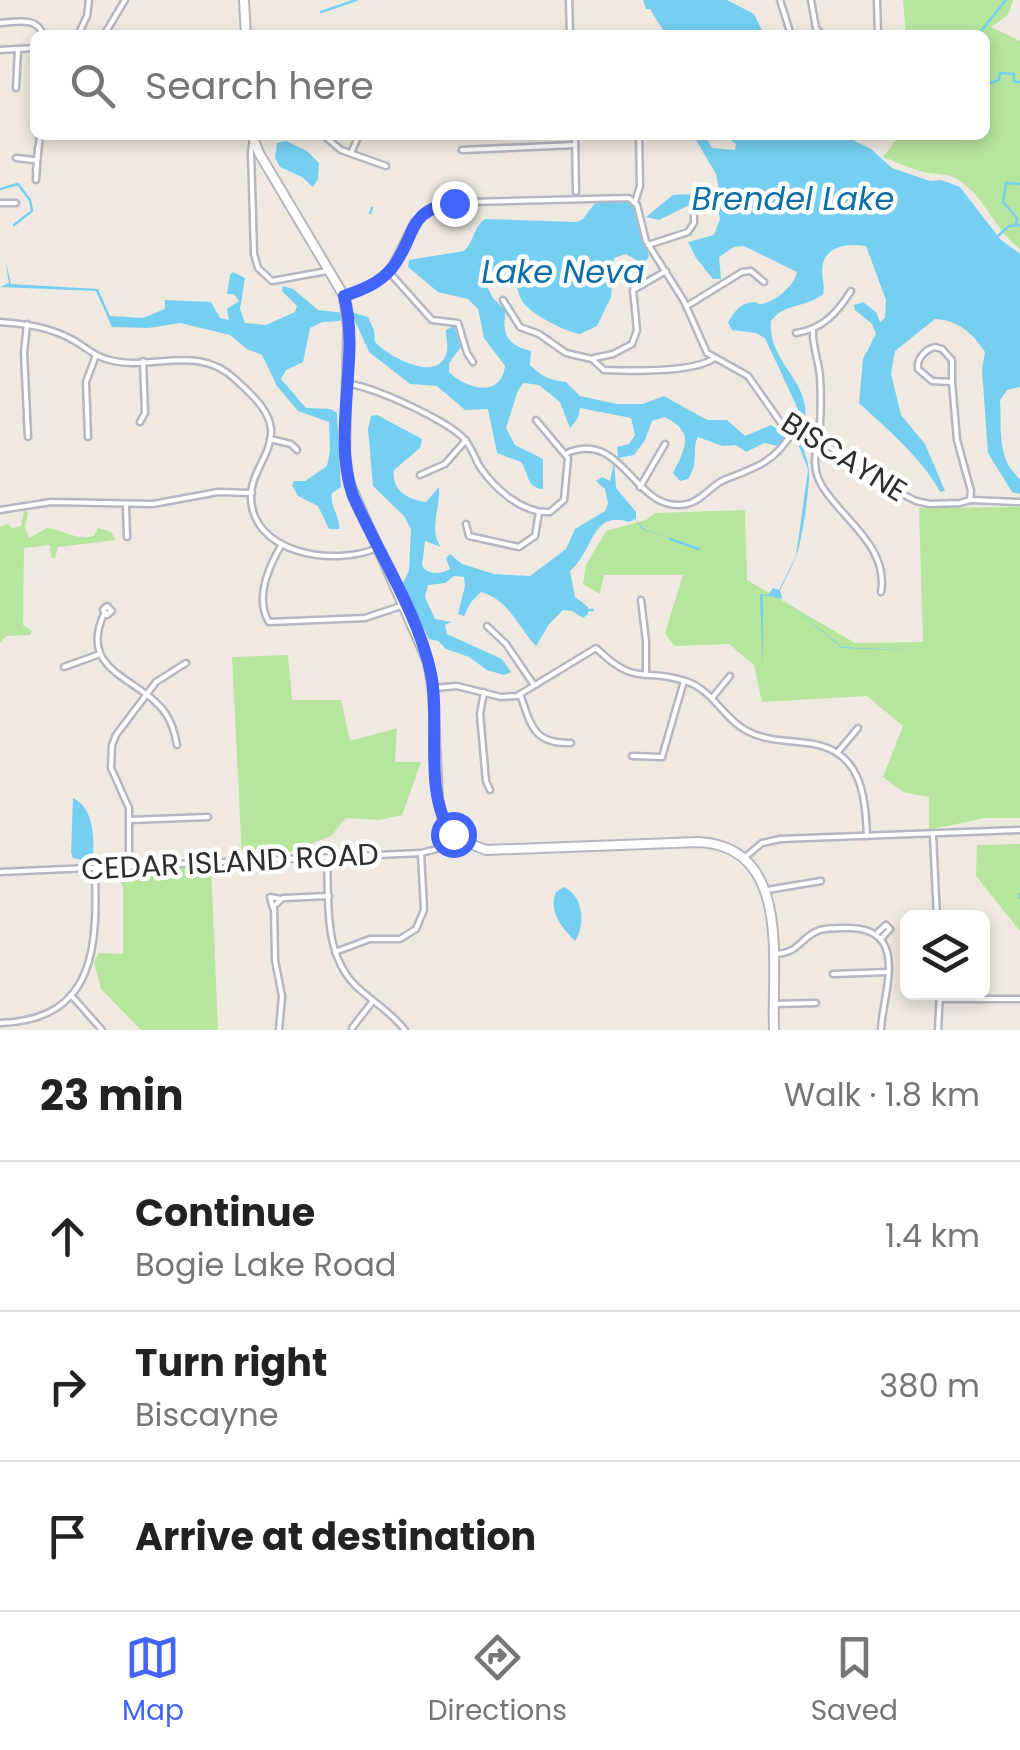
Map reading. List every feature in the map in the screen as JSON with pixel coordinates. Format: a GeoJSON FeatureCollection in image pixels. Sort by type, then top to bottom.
{"type":"FeatureCollection","features":[{"type":"Feature","properties":{"kind":"main road"},"geometry":{"type":"LineString","coordinates":[[244,0],[246,30]]}},
{"type":"Feature","properties":{"kind":"main road"},"geometry":{"type":"LineString","coordinates":[[253,140],[344,296],[348,314],[346,472],[353,496],[423,647],[433,688],[438,804],[445,823],[455,836],[474,848],[704,842],[725,847],[744,858],[758,873],[766,890],[773,954],[774,1030]]}},
{"type":"Feature","properties":{"kind":"street"},"geometry":{"type":"LineString","coordinates":[[80,30],[88,0]]}},
{"type":"Feature","properties":{"kind":"street"},"geometry":{"type":"LineString","coordinates":[[107,30],[125,0]]}},
{"type":"Feature","properties":{"kind":"street"},"geometry":{"type":"LineString","coordinates":[[568,0],[570,30]]}},
{"type":"Feature","properties":{"kind":"street"},"geometry":{"type":"LineString","coordinates":[[780,0],[789,30]]}},
{"type":"Feature","properties":{"kind":"street"},"geometry":{"type":"LineString","coordinates":[[810,0],[818,30]]}},
{"type":"Feature","properties":{"kind":"street"},"geometry":{"type":"LineString","coordinates":[[877,0],[878,30]]}},
{"type":"Feature","properties":{"kind":"street"},"geometry":{"type":"LineString","coordinates":[[0,22],[29,22],[41,30]]}},
{"type":"Feature","properties":{"kind":"street"},"geometry":{"type":"LineString","coordinates":[[0,50],[30,48]]}},
{"type":"Feature","properties":{"kind":"street"},"geometry":{"type":"LineString","coordinates":[[16,88],[18,49]]}},
{"type":"Feature","properties":{"kind":"street"},"geometry":{"type":"LineString","coordinates":[[36,180],[39,140]]}},
{"type":"Feature","properties":{"kind":"street"},"geometry":{"type":"LineString","coordinates":[[252,140],[254,254],[258,268],[272,282],[330,270]]}},
{"type":"Feature","properties":{"kind":"street"},"geometry":{"type":"LineString","coordinates":[[328,140],[336,148],[386,166]]}},
{"type":"Feature","properties":{"kind":"street"},"geometry":{"type":"LineString","coordinates":[[350,154],[357,140]]}},
{"type":"Feature","properties":{"kind":"street"},"geometry":{"type":"LineString","coordinates":[[574,140],[576,192]]}},
{"type":"Feature","properties":{"kind":"street"},"geometry":{"type":"LineString","coordinates":[[344,296],[376,282],[388,272],[401,254],[414,222],[436,206],[625,198],[635,202],[640,186],[639,140]]}},
{"type":"Feature","properties":{"kind":"street"},"geometry":{"type":"LineString","coordinates":[[462,150],[575,145]]}},
{"type":"Feature","properties":{"kind":"street"},"geometry":{"type":"LineString","coordinates":[[16,158],[37,160]]}},
{"type":"Feature","properties":{"kind":"street","name":"BISCAYNE"},"geometry":{"type":"LineString","coordinates":[[635,202],[648,245],[687,306],[700,343],[714,359],[748,376],[781,423],[815,437],[886,486],[916,501],[1020,502]]}},
{"type":"Feature","properties":{"kind":"street"},"geometry":{"type":"LineString","coordinates":[[0,204],[16,203]]}},
{"type":"Feature","properties":{"kind":"street"},"geometry":{"type":"LineString","coordinates":[[648,245],[690,231],[694,214]]}},
{"type":"Feature","properties":{"kind":"street"},"geometry":{"type":"LineString","coordinates":[[503,300],[520,327],[539,334],[566,353],[592,358],[632,344],[637,330],[634,290],[666,271]]}},
{"type":"Feature","properties":{"kind":"street"},"geometry":{"type":"LineString","coordinates":[[687,306],[742,272],[751,271],[764,282]]}},
{"type":"Feature","properties":{"kind":"street"},"geometry":{"type":"LineString","coordinates":[[388,272],[432,320],[458,323],[473,362]]}},
{"type":"Feature","properties":{"kind":"street"},"geometry":{"type":"LineString","coordinates":[[796,333],[813,330],[839,311],[851,291]]}},
{"type":"Feature","properties":{"kind":"street"},"geometry":{"type":"LineString","coordinates":[[0,322],[59,333],[96,355],[118,362],[188,358],[225,371],[265,411],[271,428],[252,492],[259,520],[282,544],[310,556],[362,552],[376,546]]}},
{"type":"Feature","properties":{"kind":"street"},"geometry":{"type":"LineString","coordinates":[[26,324],[28,437]]}},
{"type":"Feature","properties":{"kind":"street"},"geometry":{"type":"LineString","coordinates":[[813,330],[820,379],[814,454],[817,478],[878,556],[882,571],[880,592]]}},
{"type":"Feature","properties":{"kind":"street"},"geometry":{"type":"LineString","coordinates":[[952,382],[932,382],[921,375],[917,364],[929,349],[939,348],[949,355],[952,382],[957,440],[971,490],[970,500]]}},
{"type":"Feature","properties":{"kind":"street"},"geometry":{"type":"LineString","coordinates":[[88,438],[86,382],[96,355]]}},
{"type":"Feature","properties":{"kind":"street"},"geometry":{"type":"LineString","coordinates":[[592,358],[600,368],[612,370],[693,366],[714,359]]}},
{"type":"Feature","properties":{"kind":"street"},"geometry":{"type":"LineString","coordinates":[[140,422],[145,413],[144,361]]}},
{"type":"Feature","properties":{"kind":"street"},"geometry":{"type":"LineString","coordinates":[[346,384],[373,388],[454,430],[466,440],[485,473],[518,504],[539,512],[555,510],[564,500],[567,454],[536,420]]}},
{"type":"Feature","properties":{"kind":"street"},"geometry":{"type":"LineString","coordinates":[[567,454],[578,449],[597,450],[624,466],[640,487],[661,500],[682,504],[692,502],[714,484],[771,460],[795,429]]}},
{"type":"Feature","properties":{"kind":"street"},"geometry":{"type":"LineString","coordinates":[[270,439],[291,444],[296,450]]}},
{"type":"Feature","properties":{"kind":"street"},"geometry":{"type":"LineString","coordinates":[[420,475],[445,464],[466,440]]}},
{"type":"Feature","properties":{"kind":"street"},"geometry":{"type":"LineString","coordinates":[[640,487],[665,444]]}},
{"type":"Feature","properties":{"kind":"street"},"geometry":{"type":"LineString","coordinates":[[0,510],[62,501],[126,506],[176,502],[218,492],[252,492]]}},
{"type":"Feature","properties":{"kind":"street"},"geometry":{"type":"LineString","coordinates":[[126,506],[127,537]]}},
{"type":"Feature","properties":{"kind":"street"},"geometry":{"type":"LineString","coordinates":[[466,524],[469,536],[519,546],[535,536],[539,512]]}},
{"type":"Feature","properties":{"kind":"street"},"geometry":{"type":"LineString","coordinates":[[282,544],[266,574],[264,610],[269,622],[365,618],[404,603]]}},
{"type":"Feature","properties":{"kind":"street"},"geometry":{"type":"LineString","coordinates":[[641,600],[646,676]]}},
{"type":"Feature","properties":{"kind":"street"},"geometry":{"type":"LineString","coordinates":[[104,614],[98,638],[100,654],[110,668],[166,712],[178,744]]}},
{"type":"Feature","properties":{"kind":"street"},"geometry":{"type":"LineString","coordinates":[[488,626],[506,644],[535,686]]}},
{"type":"Feature","properties":{"kind":"street"},"geometry":{"type":"LineString","coordinates":[[433,688],[464,686],[502,697],[520,694],[592,648],[626,672],[684,680],[700,687],[730,720],[754,734],[778,741],[809,743],[837,753],[863,788],[867,836]]}},
{"type":"Feature","properties":{"kind":"street"},"geometry":{"type":"LineString","coordinates":[[64,667],[100,654]]}},
{"type":"Feature","properties":{"kind":"street"},"geometry":{"type":"LineString","coordinates":[[129,868],[130,820],[110,757],[116,735],[163,675],[186,662]]}},
{"type":"Feature","properties":{"kind":"street"},"geometry":{"type":"LineString","coordinates":[[712,698],[730,676]]}},
{"type":"Feature","properties":{"kind":"street"},"geometry":{"type":"LineString","coordinates":[[632,756],[659,758],[684,680]]}},
{"type":"Feature","properties":{"kind":"street"},"geometry":{"type":"LineString","coordinates":[[484,692],[480,714],[490,790]]}},
{"type":"Feature","properties":{"kind":"street"},"geometry":{"type":"LineString","coordinates":[[520,694],[537,734],[553,742],[571,742]]}},
{"type":"Feature","properties":{"kind":"street"},"geometry":{"type":"LineString","coordinates":[[837,753],[858,728]]}},
{"type":"Feature","properties":{"kind":"street"},"geometry":{"type":"LineString","coordinates":[[130,820],[208,817]]}},
{"type":"Feature","properties":{"kind":"street"},"geometry":{"type":"LineString","coordinates":[[744,858],[762,844],[780,840],[1020,830]]}},
{"type":"Feature","properties":{"kind":"street","name":"CEDAR ISLAND ROAD"},"geometry":{"type":"LineString","coordinates":[[0,872],[421,854],[438,849],[455,836]]}},
{"type":"Feature","properties":{"kind":"street"},"geometry":{"type":"LineString","coordinates":[[933,836],[937,910]]}},
{"type":"Feature","properties":{"kind":"street"},"geometry":{"type":"LineString","coordinates":[[335,952],[370,939],[400,939],[417,928],[424,910],[421,854]]}},
{"type":"Feature","properties":{"kind":"street"},"geometry":{"type":"LineString","coordinates":[[327,858],[335,952],[349,979],[405,1030]]}},
{"type":"Feature","properties":{"kind":"street"},"geometry":{"type":"LineString","coordinates":[[0,1023],[43,1014],[71,995],[86,972],[95,946],[95,869]]}},
{"type":"Feature","properties":{"kind":"street"},"geometry":{"type":"LineString","coordinates":[[766,890],[821,881]]}},
{"type":"Feature","properties":{"kind":"street"},"geometry":{"type":"LineString","coordinates":[[278,1030],[282,996],[273,908],[281,899],[329,896]]}},
{"type":"Feature","properties":{"kind":"street"},"geometry":{"type":"LineString","coordinates":[[773,954],[795,950],[820,930],[866,929],[879,936],[887,952],[888,972],[881,1030]]}},
{"type":"Feature","properties":{"kind":"street"},"geometry":{"type":"LineString","coordinates":[[833,974],[888,972]]}},
{"type":"Feature","properties":{"kind":"street"},"geometry":{"type":"LineString","coordinates":[[71,995],[102,1030]]}},
{"type":"Feature","properties":{"kind":"street"},"geometry":{"type":"LineString","coordinates":[[990,998],[1020,999]]}},
{"type":"Feature","properties":{"kind":"street"},"geometry":{"type":"LineString","coordinates":[[350,1029],[373,1000]]}},
{"type":"Feature","properties":{"kind":"street"},"geometry":{"type":"LineString","coordinates":[[938,1030],[940,1000]]}},
{"type":"Feature","properties":{"kind":"street"},"geometry":{"type":"LineString","coordinates":[[774,1004],[816,1002]]}},
{"type":"Feature","properties":{"kind":"green space"},"geometry":{"type":"Polygon","coordinates":[[[903,0],[1013,0],[1008,15],[991,27],[1020,41],[1020,249],[959,180],[883,157],[896,140],[990,140],[990,30],[906,30],[903,0]]]}},
{"type":"Feature","properties":{"kind":"green space"},"geometry":{"type":"Polygon","coordinates":[[[1020,507],[1020,818],[984,818],[929,830],[929,797],[903,792],[883,777],[903,726],[867,696],[762,702],[754,665],[729,644],[674,646],[665,633],[683,575],[604,575],[600,594],[583,584],[586,565],[606,531],[646,520],[655,513],[745,510],[747,580],[855,643],[923,642],[919,508],[1020,507]]]}},
{"type":"Feature","properties":{"kind":"green space"},"geometry":{"type":"Polygon","coordinates":[[[24,510],[28,512],[25,528],[29,538],[47,528],[76,536],[94,536],[98,528],[111,532],[116,540],[58,547],[55,559],[51,557],[50,545],[24,548],[23,625],[32,631],[30,635],[6,636],[0,643],[0,527],[21,526],[24,510]]]}},
{"type":"Feature","properties":{"kind":"green space"},"geometry":{"type":"Polygon","coordinates":[[[288,655],[292,700],[341,700],[350,741],[397,728],[395,762],[421,762],[402,815],[379,820],[346,818],[331,836],[290,852],[242,858],[232,657],[288,655]]]}},
{"type":"Feature","properties":{"kind":"green space"},"geometry":{"type":"Polygon","coordinates":[[[1020,844],[1020,931],[976,876],[977,845],[1020,844]]]}},
{"type":"Feature","properties":{"kind":"green space"},"geometry":{"type":"Polygon","coordinates":[[[211,866],[218,1030],[141,1030],[101,989],[94,962],[99,953],[123,954],[123,887],[118,876],[123,876],[123,870],[211,866]]]}},
{"type":"Feature","properties":{"kind":"water"},"geometry":{"type":"Polygon","coordinates":[[[643,0],[727,0],[754,14],[762,30],[663,30],[650,9],[646,9],[643,0]]]}},
{"type":"Feature","properties":{"kind":"water","name":"Brendel Lake"},"geometry":{"type":"Polygon","coordinates":[[[696,140],[708,140],[712,148],[735,150],[736,144],[731,140],[853,140],[871,149],[892,168],[960,187],[1000,239],[1020,254],[1020,387],[1007,390],[1000,400],[1004,453],[1020,479],[1020,494],[1012,492],[988,453],[982,370],[985,352],[976,339],[957,325],[935,319],[895,351],[891,374],[901,415],[925,444],[945,491],[940,492],[914,456],[859,403],[863,359],[876,334],[854,305],[863,302],[876,312],[880,322],[885,318],[886,300],[866,246],[844,246],[831,251],[823,262],[823,294],[782,311],[771,321],[777,351],[804,403],[805,417],[800,433],[802,418],[765,338],[732,330],[728,322],[745,304],[762,304],[778,296],[797,272],[744,246],[734,247],[719,257],[721,279],[713,279],[688,242],[714,235],[720,219],[716,202],[687,206],[659,220],[646,217],[673,195],[719,190],[716,174],[696,140]]]}},
{"type":"Feature","properties":{"kind":"water"},"geometry":{"type":"Polygon","coordinates":[[[286,141],[307,151],[319,163],[313,187],[280,167],[275,158],[277,143],[286,141]]]}},
{"type":"Feature","properties":{"kind":"water","name":"Lake Neva"},"geometry":{"type":"Polygon","coordinates":[[[627,201],[637,211],[649,257],[643,264],[626,254],[614,258],[611,297],[597,326],[580,334],[539,316],[522,301],[509,270],[489,274],[485,283],[506,311],[508,338],[531,351],[530,365],[538,372],[566,382],[580,396],[617,404],[643,404],[664,396],[707,420],[727,420],[745,436],[771,425],[786,435],[779,446],[764,443],[746,452],[736,445],[722,446],[698,437],[692,473],[680,481],[673,473],[685,442],[675,423],[665,417],[652,421],[634,455],[618,458],[617,447],[629,444],[635,435],[631,418],[580,408],[570,428],[560,402],[539,385],[524,383],[506,428],[515,445],[543,459],[543,489],[538,488],[531,483],[521,462],[497,453],[488,409],[465,410],[437,386],[410,384],[369,352],[351,312],[368,317],[375,342],[381,348],[422,367],[440,363],[447,352],[446,330],[454,326],[461,347],[449,363],[449,372],[464,383],[490,387],[502,376],[505,366],[484,338],[478,309],[468,299],[438,292],[408,267],[409,260],[464,251],[485,219],[577,222],[595,203],[627,201]]]}},
{"type":"Feature","properties":{"kind":"water"},"geometry":{"type":"Polygon","coordinates":[[[5,259],[11,284],[98,289],[110,316],[143,318],[165,309],[165,300],[211,302],[220,318],[229,320],[227,309],[239,301],[234,294],[227,294],[233,272],[245,278],[240,309],[245,323],[266,325],[295,312],[297,306],[282,291],[283,286],[293,289],[318,310],[344,313],[340,321],[322,322],[310,328],[303,362],[286,370],[281,379],[306,408],[337,413],[341,487],[332,493],[332,498],[339,529],[329,529],[318,506],[298,496],[292,486],[294,481],[305,481],[327,466],[329,422],[298,411],[277,386],[262,355],[230,335],[180,323],[148,328],[112,327],[96,291],[0,287],[9,283],[5,259]]]}},
{"type":"Feature","properties":{"kind":"water"},"geometry":{"type":"Polygon","coordinates":[[[377,415],[422,439],[420,448],[394,470],[398,488],[413,499],[426,502],[439,487],[435,533],[441,547],[425,541],[422,565],[427,571],[439,573],[450,569],[446,558],[450,554],[462,564],[494,574],[530,576],[566,549],[575,529],[605,511],[605,489],[596,481],[602,477],[610,481],[614,462],[616,488],[636,512],[636,520],[644,529],[670,539],[642,529],[635,519],[604,524],[570,571],[575,597],[588,607],[588,614],[583,618],[563,610],[536,646],[506,608],[491,596],[481,592],[464,616],[458,614],[464,577],[454,576],[445,583],[428,585],[425,597],[435,619],[451,622],[445,625],[447,634],[502,659],[511,672],[504,675],[487,670],[429,639],[402,585],[409,571],[411,529],[404,516],[373,486],[368,429],[371,416],[377,415]]]}},
{"type":"Feature","properties":{"kind":"water"},"geometry":{"type":"Polygon","coordinates":[[[800,435],[809,468],[807,502],[797,554],[780,591],[782,598],[842,647],[923,651],[842,648],[783,599],[763,595],[763,669],[760,594],[768,595],[773,588],[779,590],[796,556],[808,470],[799,446],[800,435]]]}},
{"type":"Feature","properties":{"kind":"water"},"geometry":{"type":"Polygon","coordinates":[[[73,798],[85,808],[92,830],[93,855],[81,860],[71,853],[73,798]]]}},
{"type":"Feature","properties":{"kind":"water"},"geometry":{"type":"Polygon","coordinates":[[[564,887],[575,897],[581,911],[581,927],[575,941],[555,912],[556,892],[564,887]]]}},
{"type":"Feature","properties":{"kind":"waterway"},"geometry":{"type":"LineString","coordinates":[[321,12],[356,0]]}},
{"type":"Feature","properties":{"kind":"waterway"},"geometry":{"type":"LineString","coordinates":[[982,30],[1006,0]]}},
{"type":"Feature","properties":{"kind":"waterway"},"geometry":{"type":"LineString","coordinates":[[990,83],[999,80],[1000,73],[1014,74],[1014,82],[1020,82]]}},
{"type":"Feature","properties":{"kind":"waterway"},"geometry":{"type":"LineString","coordinates":[[1016,226],[1017,218],[1003,202],[1006,183],[1020,184]]}},
{"type":"Feature","properties":{"kind":"waterway"},"geometry":{"type":"LineString","coordinates":[[0,189],[18,184],[30,200],[32,211],[14,225]]}},
{"type":"Feature","properties":{"kind":"waterway"},"geometry":{"type":"LineString","coordinates":[[370,213],[372,208]]}},
{"type":"Feature","properties":{"kind":"waterway"},"geometry":{"type":"LineString","coordinates":[[998,236],[1009,226],[1020,225]]}},
{"type":"Feature","properties":{"kind":"waterway"},"geometry":{"type":"LineString","coordinates":[[670,539],[699,549]]}},
{"type":"Feature","properties":{"kind":"waterway"},"geometry":{"type":"LineString","coordinates":[[588,610],[593,610]]}},
{"type":"Feature","properties":{"kind":"route"},"geometry":{"type":"LineString","coordinates":[[453,834],[438,804],[434,692],[426,656],[353,496],[346,472],[348,328],[344,296],[376,282],[390,270],[420,215],[454,203]]}}]}
